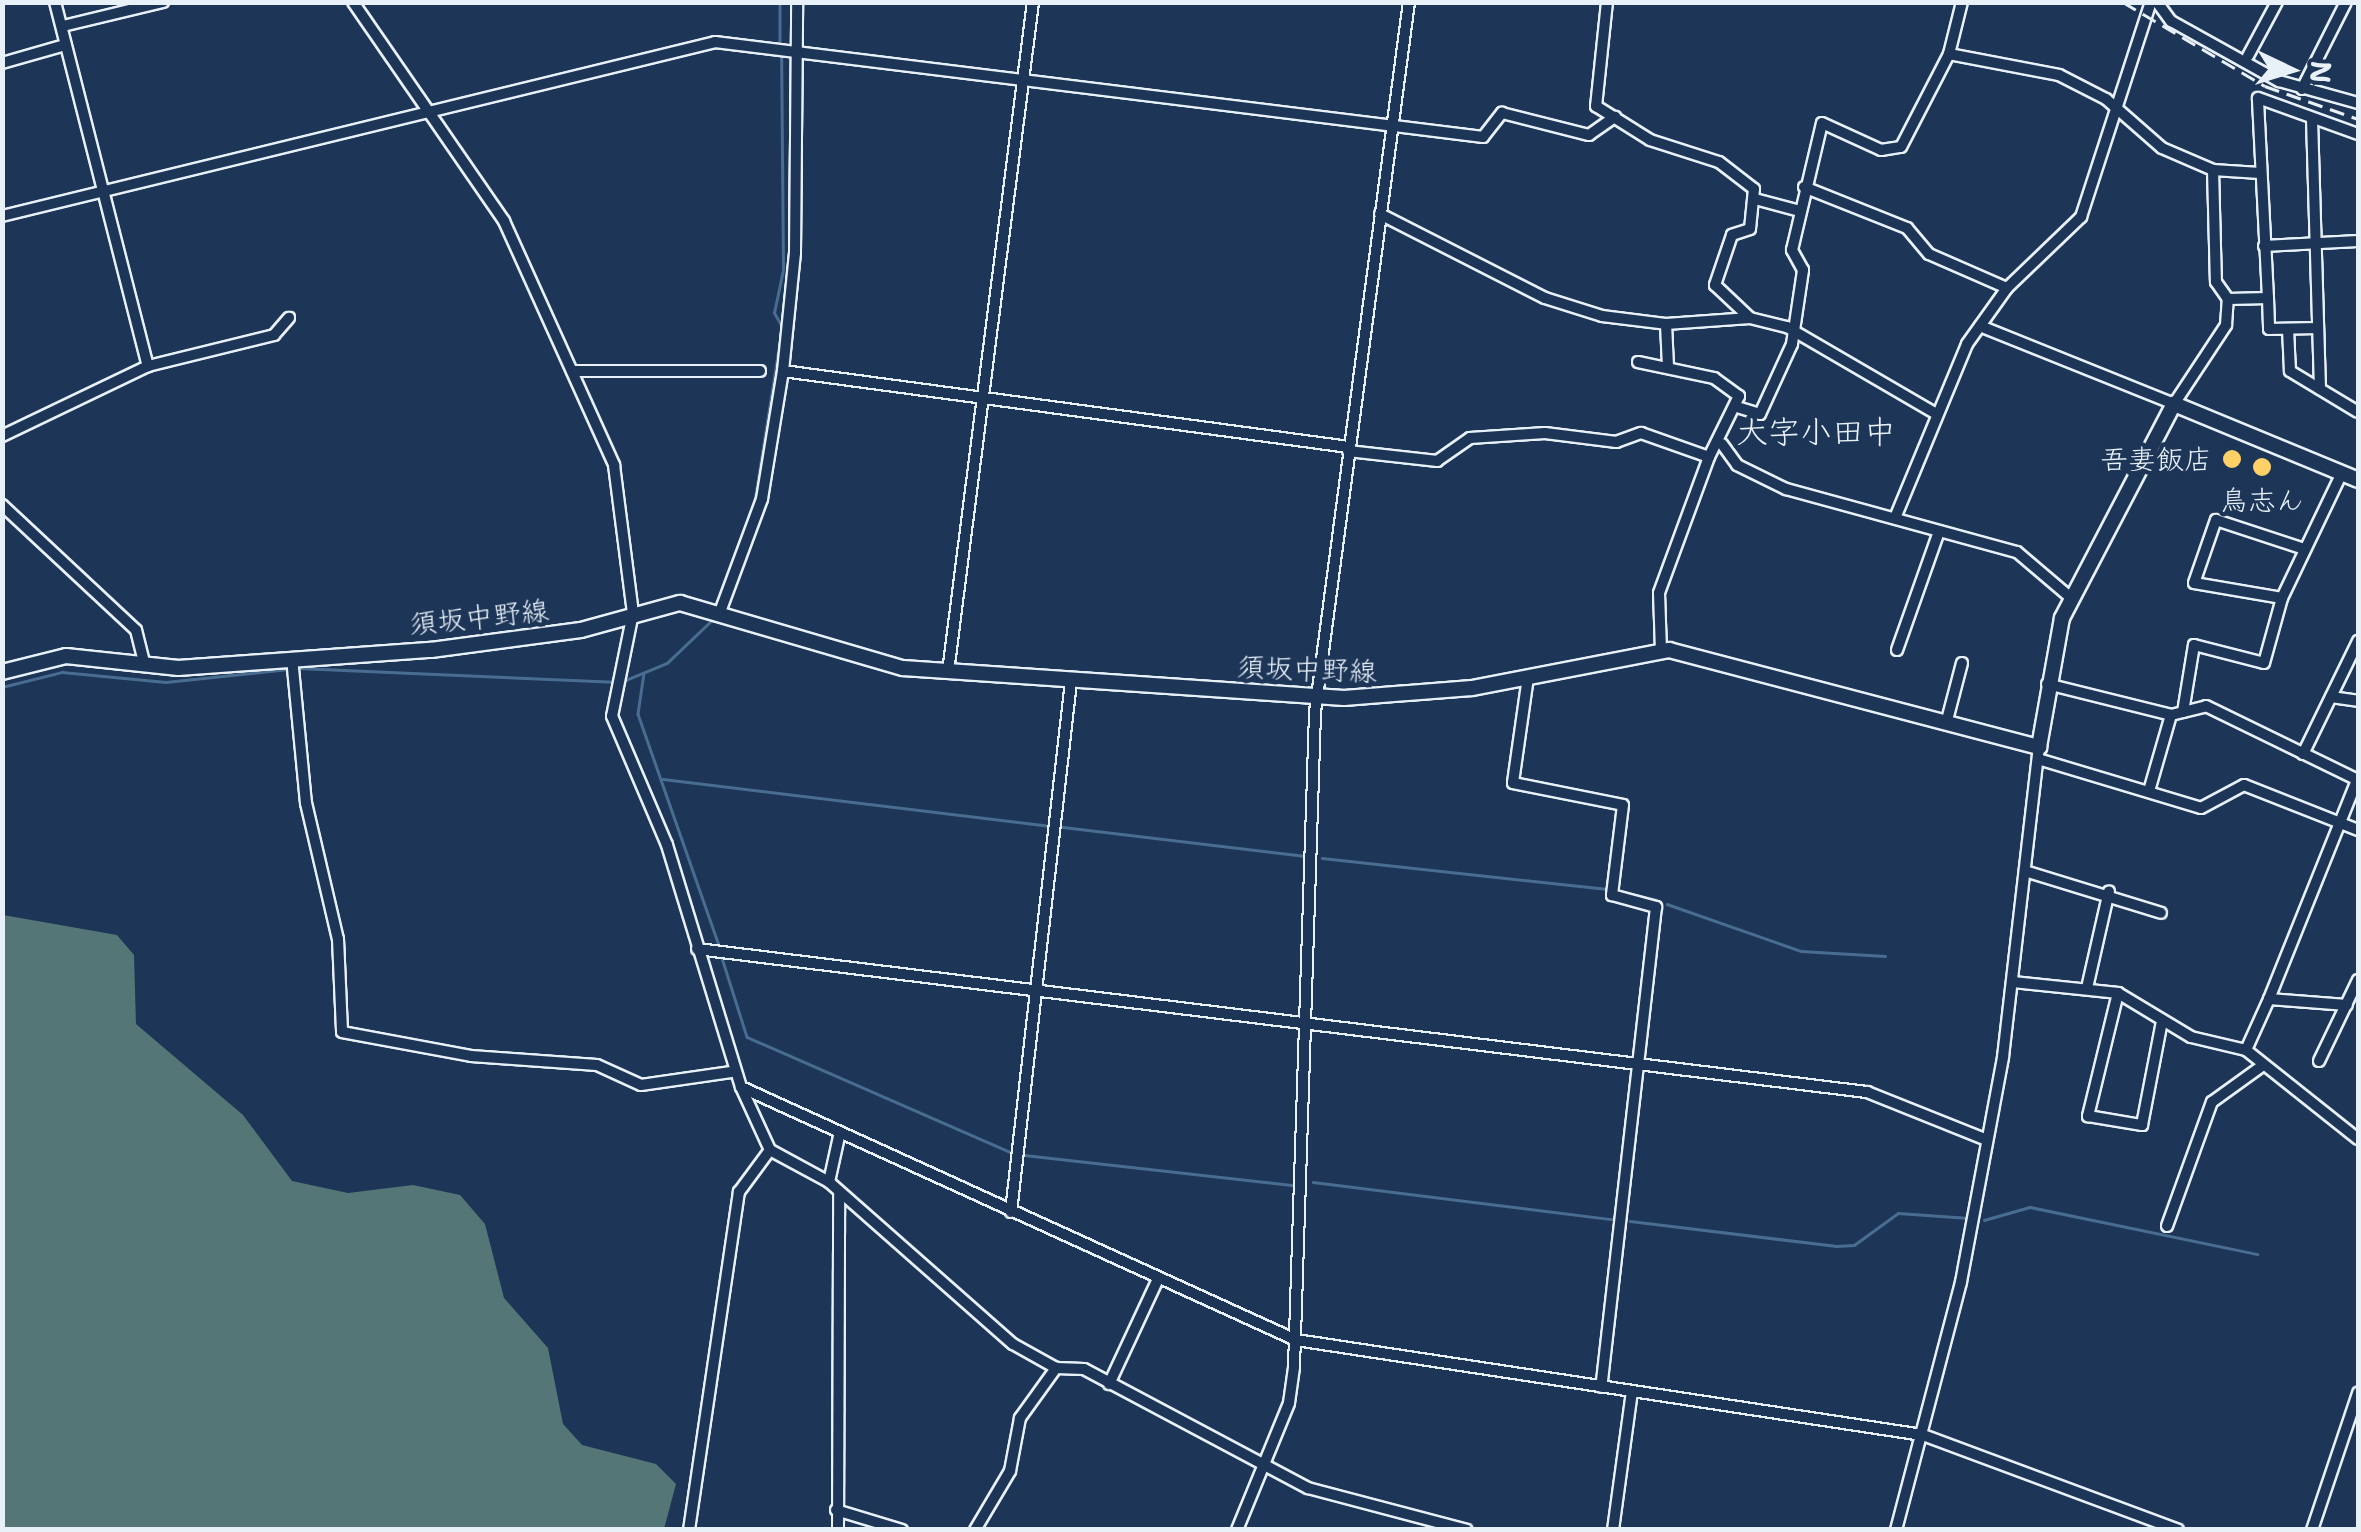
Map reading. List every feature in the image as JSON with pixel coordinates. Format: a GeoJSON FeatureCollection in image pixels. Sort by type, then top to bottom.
{"type":"FeatureCollection","features":[{"type":"Feature","properties":{"kind":"main road"},"geometry":{"type":"LineString","coordinates":[[2039,753],[2046,684],[2071,598],[2174,404],[2358,480]]}},
{"type":"Feature","properties":{"kind":"main road","name":"須坂中野線"},"geometry":{"type":"LineString","coordinates":[[2,672],[66,656],[144,666],[440,649],[580,630],[633,613],[700,606],[880,664],[948,672],[1318,696],[1410,695],[1528,677],[1661,650],[1946,724],[2039,753]]}},
{"type":"Feature","properties":{"kind":"street"},"geometry":{"type":"LineString","coordinates":[[56,2],[148,366]]}},
{"type":"Feature","properties":{"kind":"street"},"geometry":{"type":"LineString","coordinates":[[63,26],[163,2]]}},
{"type":"Feature","properties":{"kind":"street"},"geometry":{"type":"LineString","coordinates":[[353,2],[504,221],[614,465],[633,613],[614,696],[618,736],[666,846],[731,1072],[770,1150],[829,1182],[888,1244],[1056,1368],[1084,1369],[1259,1468],[1467,1530]]}},
{"type":"Feature","properties":{"kind":"street"},"geometry":{"type":"LineString","coordinates":[[720,612],[762,500],[782,372],[798,2]]}},
{"type":"Feature","properties":{"kind":"street"},"geometry":{"type":"LineString","coordinates":[[948,672],[1034,2]]}},
{"type":"Feature","properties":{"kind":"street"},"geometry":{"type":"LineString","coordinates":[[1237,1530],[1259,1468],[1289,1403],[1296,1340],[1318,696],[1408,2]]}},
{"type":"Feature","properties":{"kind":"street"},"geometry":{"type":"LineString","coordinates":[[1607,2],[1596,106],[1650,140],[1719,162],[1749,180],[1754,199],[1750,230],[1732,235],[1715,285],[1750,318]]}},
{"type":"Feature","properties":{"kind":"street"},"geometry":{"type":"LineString","coordinates":[[1895,518],[1934,413],[1980,326],[2007,288],[2081,217],[2114,106],[2154,2],[2170,21],[2248,56],[2302,89],[2358,103]]}},
{"type":"Feature","properties":{"kind":"street"},"geometry":{"type":"LineString","coordinates":[[2248,56],[2277,2]]}},
{"type":"Feature","properties":{"kind":"street"},"geometry":{"type":"LineString","coordinates":[[2302,89],[2346,2]]}},
{"type":"Feature","properties":{"kind":"street"},"geometry":{"type":"LineString","coordinates":[[1736,407],[1760,414],[1793,330],[1800,212],[1822,123],[1880,150],[1902,147],[1950,54],[1958,4]]}},
{"type":"Feature","properties":{"kind":"street"},"geometry":{"type":"LineString","coordinates":[[2,216],[104,185],[715,42],[771,44],[1024,75],[1483,137],[1502,112],[1589,135],[1615,117]]}},
{"type":"Feature","properties":{"kind":"street"},"geometry":{"type":"LineString","coordinates":[[2,62],[66,45]]}},
{"type":"Feature","properties":{"kind":"street"},"geometry":{"type":"LineString","coordinates":[[1950,54],[2058,75],[2114,106],[2162,148],[2213,170],[2260,172]]}},
{"type":"Feature","properties":{"kind":"street"},"geometry":{"type":"LineString","coordinates":[[2318,328],[2269,330],[2258,98],[2358,134]]}},
{"type":"Feature","properties":{"kind":"street"},"geometry":{"type":"LineString","coordinates":[[2312,120],[2320,389]]}},
{"type":"Feature","properties":{"kind":"street"},"geometry":{"type":"LineString","coordinates":[[1980,326],[2174,404],[2226,325],[2228,299],[2216,282],[2213,170]]}},
{"type":"Feature","properties":{"kind":"street"},"geometry":{"type":"LineString","coordinates":[[1804,188],[1907,228],[1930,254],[2007,288]]}},
{"type":"Feature","properties":{"kind":"street"},"geometry":{"type":"LineString","coordinates":[[1754,199],[1800,212]]}},
{"type":"Feature","properties":{"kind":"street"},"geometry":{"type":"LineString","coordinates":[[1380,214],[1546,298],[1666,324],[1750,318],[1793,330],[1828,359],[1934,413]]}},
{"type":"Feature","properties":{"kind":"street"},"geometry":{"type":"LineString","coordinates":[[2264,246],[2358,241]]}},
{"type":"Feature","properties":{"kind":"street"},"geometry":{"type":"LineString","coordinates":[[2228,299],[2268,298]]}},
{"type":"Feature","properties":{"kind":"street"},"geometry":{"type":"LineString","coordinates":[[2,436],[148,366],[274,335],[289,318]]}},
{"type":"Feature","properties":{"kind":"street"},"geometry":{"type":"LineString","coordinates":[[1666,324],[1668,367]]}},
{"type":"Feature","properties":{"kind":"street"},"geometry":{"type":"LineString","coordinates":[[2288,329],[2290,372],[2358,412]]}},
{"type":"Feature","properties":{"kind":"street"},"geometry":{"type":"LineString","coordinates":[[1638,362],[1714,378],[1739,396],[1722,444],[1710,456],[1659,593],[1661,650]]}},
{"type":"Feature","properties":{"kind":"street"},"geometry":{"type":"LineString","coordinates":[[572,370],[760,371]]}},
{"type":"Feature","properties":{"kind":"street"},"geometry":{"type":"LineString","coordinates":[[782,372],[1437,461],[1470,438],[1545,433],[1616,442],[1641,432],[1710,456]]}},
{"type":"Feature","properties":{"kind":"street"},"geometry":{"type":"LineString","coordinates":[[1722,444],[1761,480],[1938,534],[2017,552],[2071,598]]}},
{"type":"Feature","properties":{"kind":"street"},"geometry":{"type":"LineString","coordinates":[[2183,712],[2194,645],[2264,663],[2282,598],[2342,473]]}},
{"type":"Feature","properties":{"kind":"street"},"geometry":{"type":"LineString","coordinates":[[2,505],[136,630],[144,666]]}},
{"type":"Feature","properties":{"kind":"street"},"geometry":{"type":"LineString","coordinates":[[2282,598],[2194,583],[2216,520],[2304,549]]}},
{"type":"Feature","properties":{"kind":"street"},"geometry":{"type":"LineString","coordinates":[[1896,650],[1938,534]]}},
{"type":"Feature","properties":{"kind":"street"},"geometry":{"type":"LineString","coordinates":[[2304,754],[2358,640]]}},
{"type":"Feature","properties":{"kind":"street"},"geometry":{"type":"LineString","coordinates":[[292,659],[306,802],[338,938],[342,1032],[471,1056],[597,1066],[641,1086],[731,1072]]}},
{"type":"Feature","properties":{"kind":"street"},"geometry":{"type":"LineString","coordinates":[[1946,724],[1962,663]]}},
{"type":"Feature","properties":{"kind":"street"},"geometry":{"type":"LineString","coordinates":[[1528,677],[1513,783],[1623,805],[1612,895],[1656,906],[1601,1386]]}},
{"type":"Feature","properties":{"kind":"street"},"geometry":{"type":"LineString","coordinates":[[1011,1212],[1041,987],[1071,680]]}},
{"type":"Feature","properties":{"kind":"street"},"geometry":{"type":"LineString","coordinates":[[2046,684],[2171,715],[2222,712],[2358,780],[2344,822],[2246,1050]]}},
{"type":"Feature","properties":{"kind":"street"},"geometry":{"type":"LineString","coordinates":[[2331,697],[2358,701]]}},
{"type":"Feature","properties":{"kind":"street"},"geometry":{"type":"LineString","coordinates":[[2149,791],[2171,715]]}},
{"type":"Feature","properties":{"kind":"street"},"geometry":{"type":"LineString","coordinates":[[1896,1530],[1923,1435],[1987,1140],[2028,872],[2039,753],[2202,808],[2244,785],[2358,830]]}},
{"type":"Feature","properties":{"kind":"street"},"geometry":{"type":"LineString","coordinates":[[2028,872],[2109,891],[2160,913]]}},
{"type":"Feature","properties":{"kind":"street"},"geometry":{"type":"LineString","coordinates":[[2087,988],[2109,891]]}},
{"type":"Feature","properties":{"kind":"street"},"geometry":{"type":"LineString","coordinates":[[697,950],[1041,987],[1867,1092],[1987,1140]]}},
{"type":"Feature","properties":{"kind":"street"},"geometry":{"type":"LineString","coordinates":[[2320,1061],[2358,980]]}},
{"type":"Feature","properties":{"kind":"street"},"geometry":{"type":"LineString","coordinates":[[2012,982],[2118,993],[2162,1021],[2246,1050],[2358,1139]]}},
{"type":"Feature","properties":{"kind":"street"},"geometry":{"type":"LineString","coordinates":[[2118,993],[2088,1116],[2142,1124],[2162,1021]]}},
{"type":"Feature","properties":{"kind":"street"},"geometry":{"type":"LineString","coordinates":[[2269,998],[2346,1005]]}},
{"type":"Feature","properties":{"kind":"street"},"geometry":{"type":"LineString","coordinates":[[2168,1226],[2212,1102],[2262,1066]]}},
{"type":"Feature","properties":{"kind":"street"},"geometry":{"type":"LineString","coordinates":[[741,1086],[1296,1340],[1923,1435],[2178,1530]]}},
{"type":"Feature","properties":{"kind":"street"},"geometry":{"type":"LineString","coordinates":[[829,1182],[840,1132]]}},
{"type":"Feature","properties":{"kind":"street"},"geometry":{"type":"LineString","coordinates":[[689,1530],[739,1192],[770,1150]]}},
{"type":"Feature","properties":{"kind":"street"},"geometry":{"type":"LineString","coordinates":[[838,1530],[840,1194]]}},
{"type":"Feature","properties":{"kind":"street"},"geometry":{"type":"LineString","coordinates":[[1109,1384],[1158,1279]]}},
{"type":"Feature","properties":{"kind":"street"},"geometry":{"type":"LineString","coordinates":[[979,1528],[1010,1471],[1020,1418],[1056,1368]]}},
{"type":"Feature","properties":{"kind":"street"},"geometry":{"type":"LineString","coordinates":[[1613,1530],[1632,1391]]}},
{"type":"Feature","properties":{"kind":"street"},"geometry":{"type":"LineString","coordinates":[[2312,1530],[2358,1393]]}},
{"type":"Feature","properties":{"kind":"street"},"geometry":{"type":"LineString","coordinates":[[836,1510],[902,1530]]}},
{"type":"Feature","properties":{"kind":"green space"},"geometry":{"type":"Polygon","coordinates":[[[3,915],[117,935],[134,955],[136,1024],[243,1115],[292,1181],[348,1193],[413,1185],[460,1195],[485,1224],[504,1298],[548,1348],[563,1424],[582,1445],[656,1464],[676,1484],[664,1529],[3,1529],[3,915]]]}},
{"type":"Feature","properties":{"kind":"waterway"},"geometry":{"type":"LineString","coordinates":[[780,2],[780,46]]}},
{"type":"Feature","properties":{"kind":"waterway"},"geometry":{"type":"LineString","coordinates":[[753,510],[782,327],[774,313],[783,270],[781,54]]}},
{"type":"Feature","properties":{"kind":"waterway"},"geometry":{"type":"LineString","coordinates":[[626,680],[667,663],[712,620]]}},
{"type":"Feature","properties":{"kind":"waterway"},"geometry":{"type":"LineString","coordinates":[[298,668],[613,682]]}},
{"type":"Feature","properties":{"kind":"waterway"},"geometry":{"type":"LineString","coordinates":[[2,687],[62,672],[166,682],[290,669]]}},
{"type":"Feature","properties":{"kind":"waterway"},"geometry":{"type":"LineString","coordinates":[[644,673],[638,714],[719,945]]}},
{"type":"Feature","properties":{"kind":"waterway"},"geometry":{"type":"LineString","coordinates":[[663,779],[1052,826]]}},
{"type":"Feature","properties":{"kind":"waterway"},"geometry":{"type":"LineString","coordinates":[[1063,827],[1307,856]]}},
{"type":"Feature","properties":{"kind":"waterway"},"geometry":{"type":"LineString","coordinates":[[1322,858],[1607,889]]}},
{"type":"Feature","properties":{"kind":"waterway"},"geometry":{"type":"LineString","coordinates":[[1615,890],[1657,900]]}},
{"type":"Feature","properties":{"kind":"waterway"},"geometry":{"type":"LineString","coordinates":[[1667,904],[1801,951],[1885,956]]}},
{"type":"Feature","properties":{"kind":"waterway"},"geometry":{"type":"LineString","coordinates":[[722,958],[747,1037],[1012,1153]]}},
{"type":"Feature","properties":{"kind":"waterway"},"geometry":{"type":"LineString","coordinates":[[1024,1155],[1293,1185]]}},
{"type":"Feature","properties":{"kind":"waterway"},"geometry":{"type":"LineString","coordinates":[[1313,1182],[1617,1220]]}},
{"type":"Feature","properties":{"kind":"waterway"},"geometry":{"type":"LineString","coordinates":[[1984,1220],[2030,1207],[2257,1254]]}},
{"type":"Feature","properties":{"kind":"waterway"},"geometry":{"type":"LineString","coordinates":[[1630,1221],[1836,1246],[1854,1245],[1898,1213],[1969,1218]]}},
{"type":"Feature","properties":{"kind":"railway"},"geometry":{"type":"LineString","coordinates":[[2123,2],[2265,86],[2358,119]]}},
{"type":"Feature","properties":{"kind":"place","name":"吾妻飯店"},"geometry":{"type":"Point","coordinates":[2232,459]}},
{"type":"Feature","properties":{"kind":"place","name":"鳥志ん"},"geometry":{"type":"Point","coordinates":[2262,467]}},
{"type":"Feature","properties":{"kind":"district","name":"大字小田中"},"geometry":{"type":"Point","coordinates":[1816,432]}}]}
